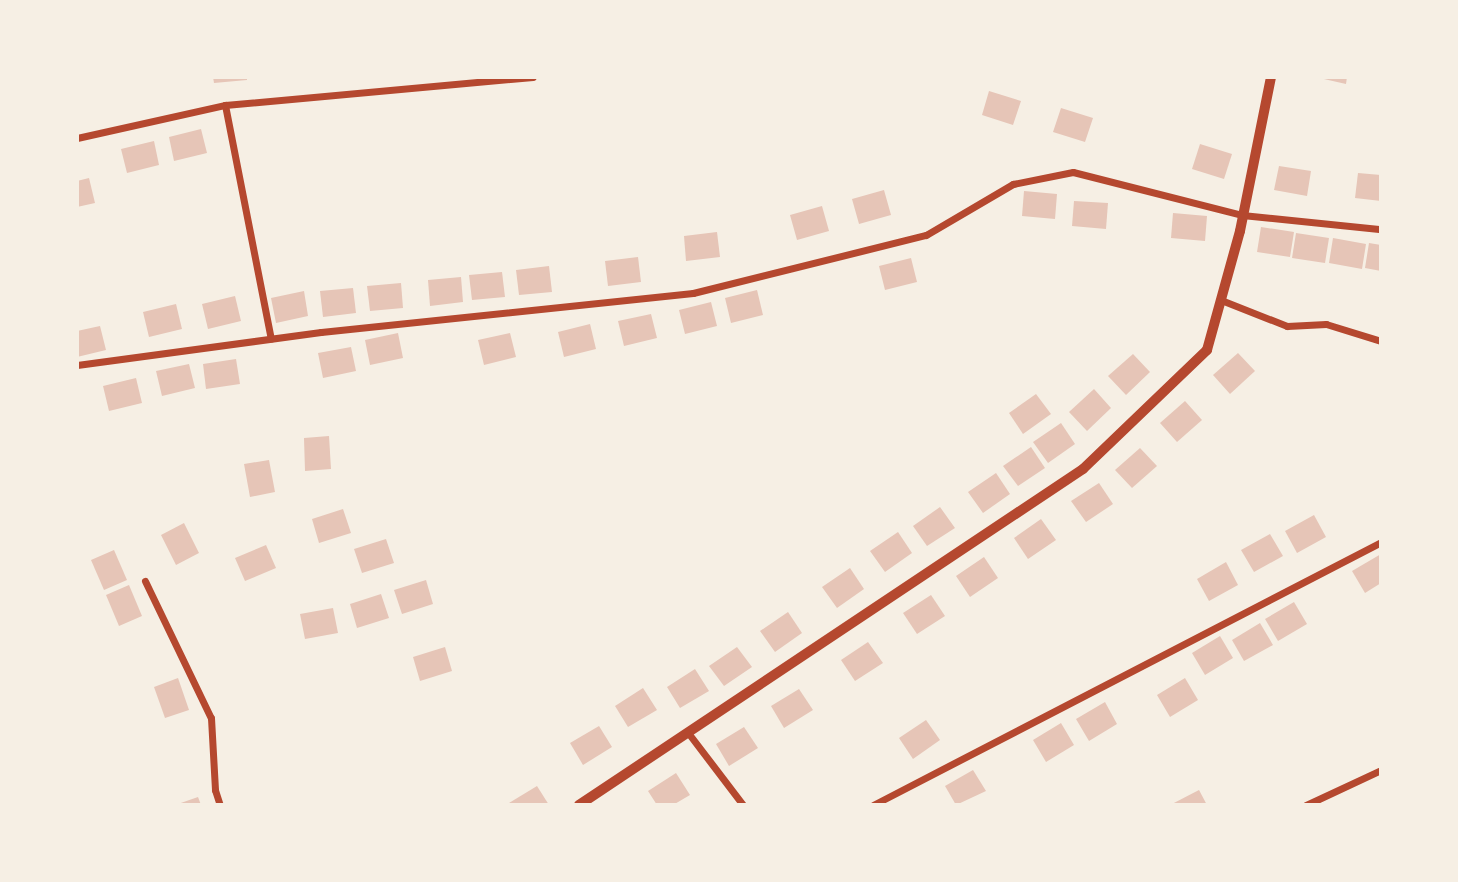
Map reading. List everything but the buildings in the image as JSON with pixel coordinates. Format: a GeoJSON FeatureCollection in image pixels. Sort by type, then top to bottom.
{"type":"FeatureCollection","features":[{"type":"Feature","properties":{"kind":"street"},"geometry":{"type":"LineString","coordinates":[[77,138],[225,105],[458,79],[533,77]]}},
{"type":"Feature","properties":{"kind":"street"},"geometry":{"type":"LineString","coordinates":[[579,805],[1083,469],[1208,350],[1242,215],[1271,77]]}},
{"type":"Feature","properties":{"kind":"street"},"geometry":{"type":"LineString","coordinates":[[225,105],[271,339]]}},
{"type":"Feature","properties":{"kind":"street"},"geometry":{"type":"LineString","coordinates":[[77,365],[271,339],[693,293],[926,235],[1013,184],[1073,172],[1242,215],[1381,229]]}},
{"type":"Feature","properties":{"kind":"street"},"geometry":{"type":"LineString","coordinates":[[1221,300],[1287,326],[1326,324],[1381,341]]}},
{"type":"Feature","properties":{"kind":"street"},"geometry":{"type":"LineString","coordinates":[[873,805],[1381,542]]}},
{"type":"Feature","properties":{"kind":"street"},"geometry":{"type":"LineString","coordinates":[[145,581],[211,718],[215,790],[220,805]]}},
{"type":"Feature","properties":{"kind":"street"},"geometry":{"type":"LineString","coordinates":[[689,734],[743,805]]}},
{"type":"Feature","properties":{"kind":"street"},"geometry":{"type":"LineString","coordinates":[[1306,805],[1381,770]]}}]}
